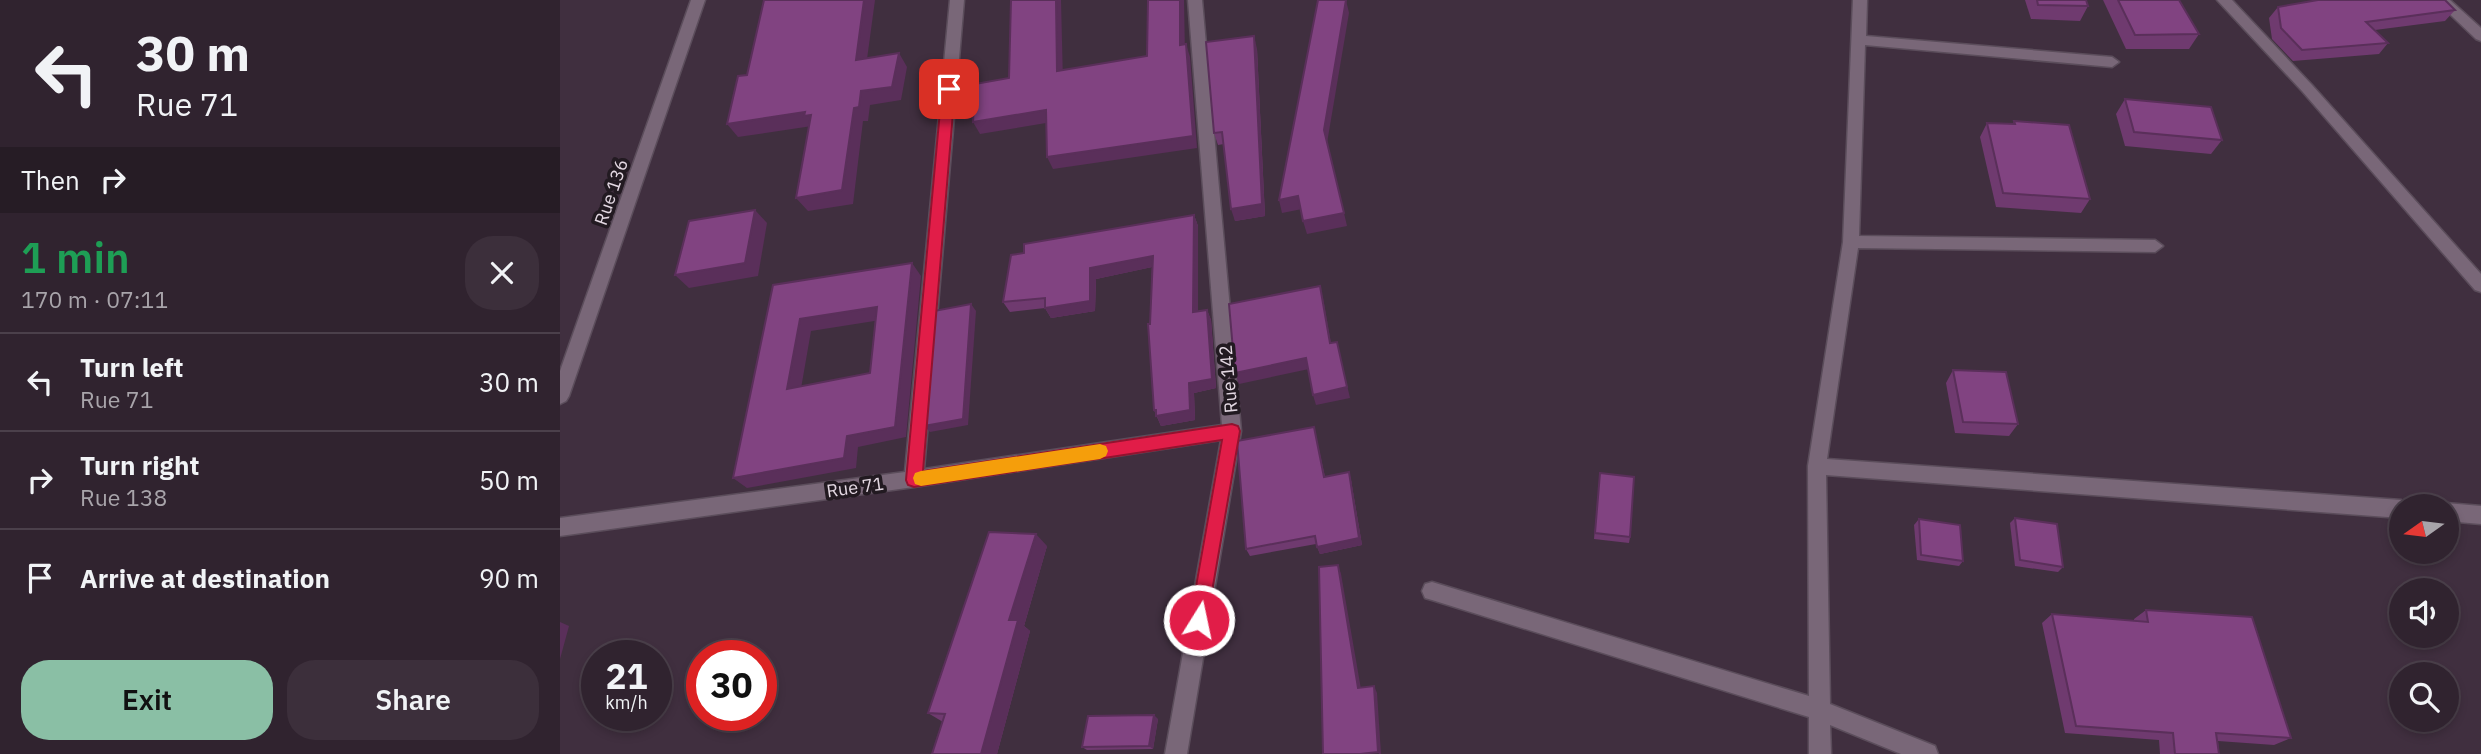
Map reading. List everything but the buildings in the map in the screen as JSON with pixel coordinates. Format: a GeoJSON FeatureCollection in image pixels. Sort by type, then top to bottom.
{"type":"FeatureCollection","features":[{"type":"Feature","properties":{"kind":"street","name":"Rue 136"},"geometry":{"type":"LineString","coordinates":[[560,396],[698,0]]}},
{"type":"Feature","properties":{"kind":"street"},"geometry":{"type":"LineString","coordinates":[[914,480],[957,0]]}},
{"type":"Feature","properties":{"kind":"street","name":"Rue 142"},"geometry":{"type":"LineString","coordinates":[[1176,754],[1232,431],[1195,0]]}},
{"type":"Feature","properties":{"kind":"street"},"geometry":{"type":"LineString","coordinates":[[1819,754],[1817,466],[1851,242],[1860,0]]}},
{"type":"Feature","properties":{"kind":"street"},"geometry":{"type":"LineString","coordinates":[[2224,0],[2307,88],[2481,285]]}},
{"type":"Feature","properties":{"kind":"street"},"geometry":{"type":"LineString","coordinates":[[2442,0],[2481,36]]}},
{"type":"Feature","properties":{"kind":"street"},"geometry":{"type":"LineString","coordinates":[[1859,40],[2112,62]]}},
{"type":"Feature","properties":{"kind":"street"},"geometry":{"type":"LineString","coordinates":[[1851,242],[2155,246]]}},
{"type":"Feature","properties":{"kind":"street","name":"Rue 71"},"geometry":{"type":"LineString","coordinates":[[560,527],[914,480],[1232,431]]}},
{"type":"Feature","properties":{"kind":"street"},"geometry":{"type":"LineString","coordinates":[[1817,466],[2389,508]]}},
{"type":"Feature","properties":{"kind":"street"},"geometry":{"type":"LineString","coordinates":[[2459,513],[2481,514]]}},
{"type":"Feature","properties":{"kind":"street"},"geometry":{"type":"LineString","coordinates":[[1432,592],[1819,710],[1927,754]]}},
{"type":"Feature","properties":{"kind":"slow traffic"},"geometry":{"type":"LineString","coordinates":[[921,478],[1100,451]]}},
{"type":"Feature","properties":{"kind":"route"},"geometry":{"type":"LineString","coordinates":[[949,89],[914,480],[1232,431],[1199,620]]}}]}
